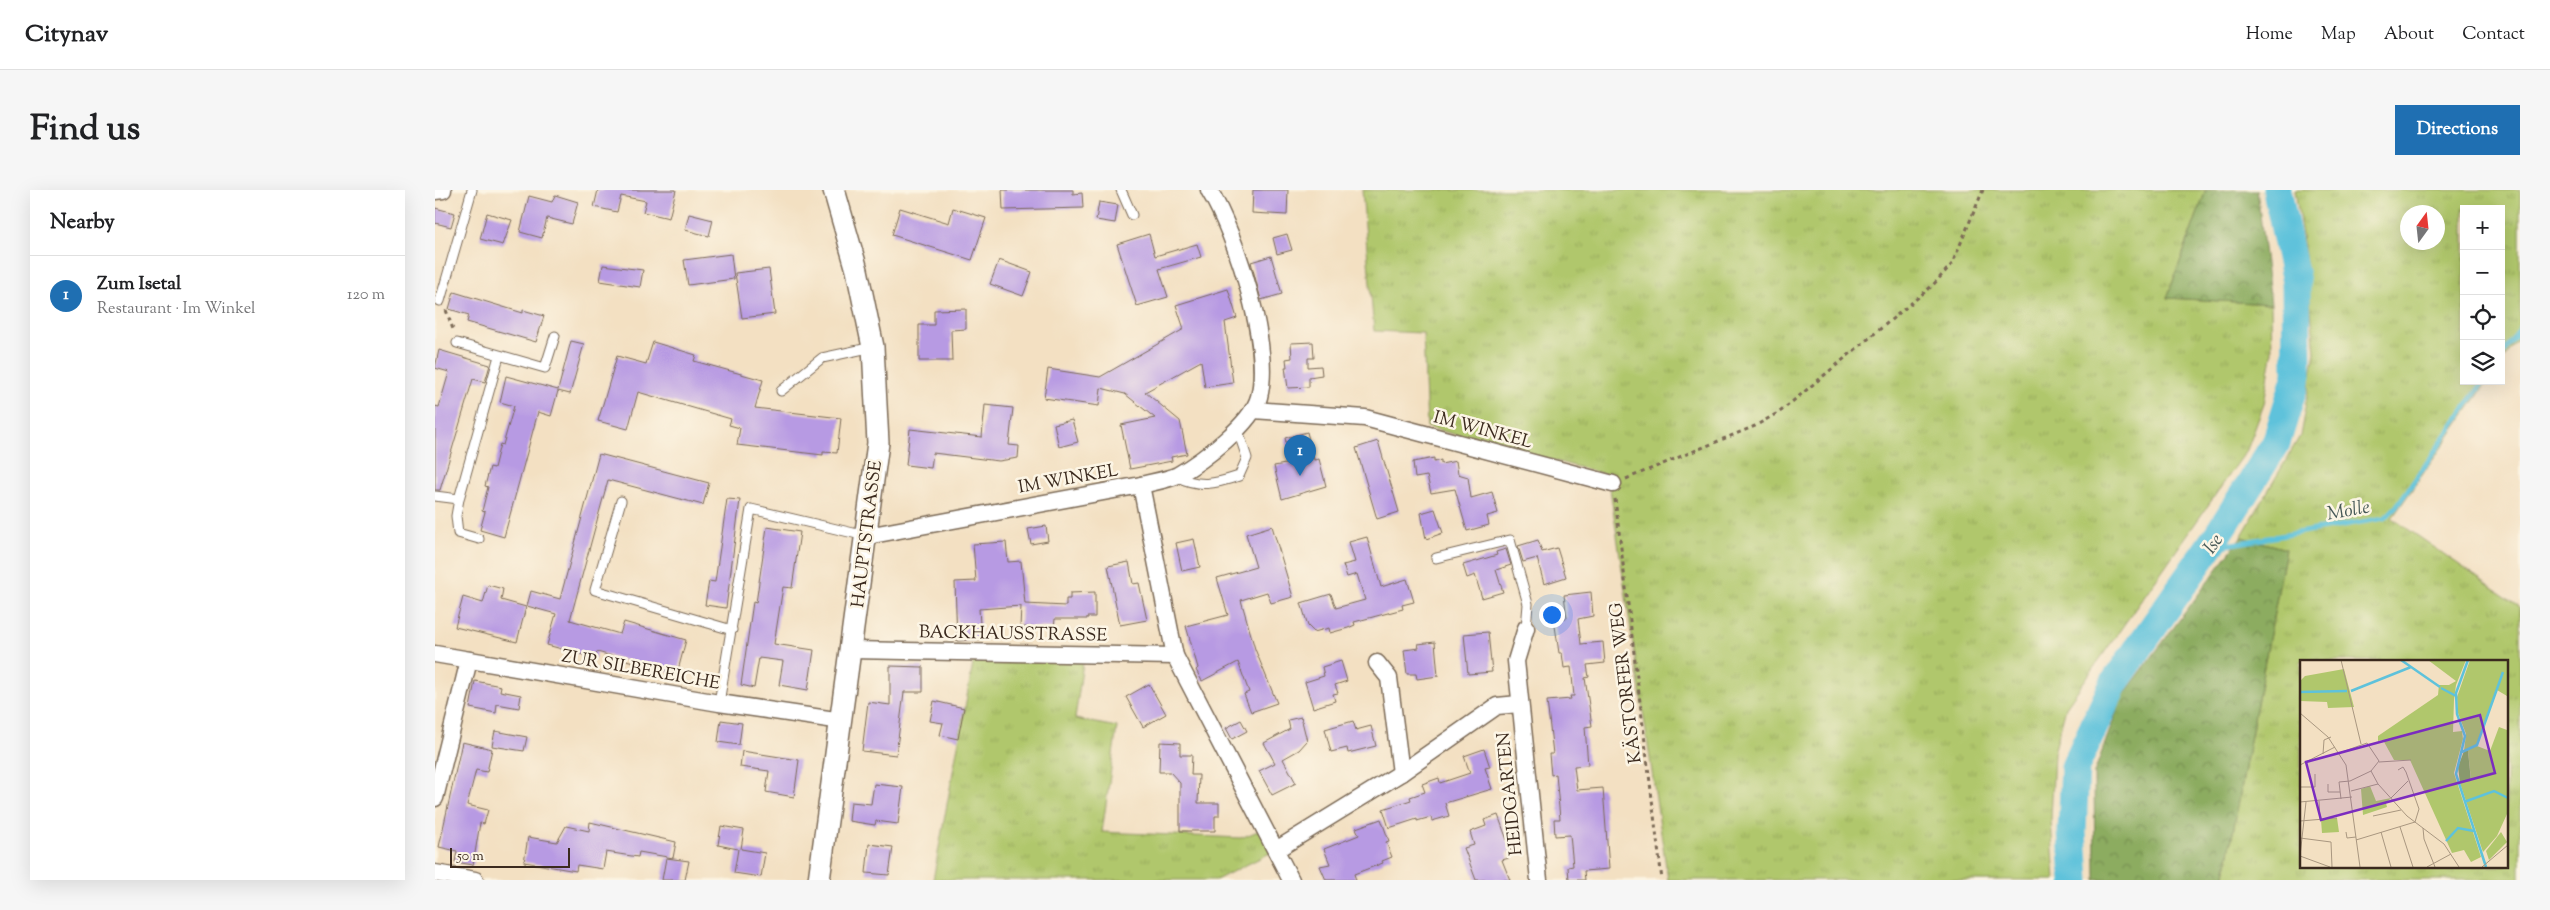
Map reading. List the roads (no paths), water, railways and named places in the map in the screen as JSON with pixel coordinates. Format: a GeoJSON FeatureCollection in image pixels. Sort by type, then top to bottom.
{"type":"FeatureCollection","features":[{"type":"Feature","properties":{"kind":"street"},"geometry":{"type":"LineString","coordinates":[[435,192],[443,190]]}},
{"type":"Feature","properties":{"kind":"street","name":"HAUPTSTRASSE"},"geometry":{"type":"LineString","coordinates":[[819,880],[867,536],[878,443],[873,347],[857,270],[834,190]]}},
{"type":"Feature","properties":{"kind":"street","name":"IM WINKEL"},"geometry":{"type":"LineString","coordinates":[[867,536],[1141,485],[1176,476],[1201,458],[1237,427],[1253,410],[1259,397],[1261,366],[1256,328],[1240,256],[1228,226],[1209,190]]}},
{"type":"Feature","properties":{"kind":"street","name":"IM WINKEL"},"geometry":{"type":"LineString","coordinates":[[1253,410],[1365,418],[1613,484]]}},
{"type":"Feature","properties":{"kind":"street"},"geometry":{"type":"LineString","coordinates":[[1141,485],[1175,656],[1291,880]]}},
{"type":"Feature","properties":{"kind":"street","name":"HEIDGARTEN"},"geometry":{"type":"LineString","coordinates":[[1526,628],[1517,660],[1519,704],[1539,880]]}},
{"type":"Feature","properties":{"kind":"street","name":"BACKHAUSSTRASSE"},"geometry":{"type":"LineString","coordinates":[[851,650],[1175,656]]}},
{"type":"Feature","properties":{"kind":"street","name":"ZUR SILBEREICHE"},"geometry":{"type":"LineString","coordinates":[[435,654],[719,703],[842,721]]}},
{"type":"Feature","properties":{"kind":"street"},"geometry":{"type":"LineString","coordinates":[[435,798],[469,660]]}},
{"type":"Feature","properties":{"kind":"street"},"geometry":{"type":"LineString","coordinates":[[1377,663],[1389,678],[1401,773]]}},
{"type":"Feature","properties":{"kind":"street","name":"HEIDGARTEN"},"geometry":{"type":"LineString","coordinates":[[1276,850],[1401,773],[1497,706],[1519,704]]}},
{"type":"Feature","properties":{"kind":"street"},"geometry":{"type":"LineString","coordinates":[[435,873],[475,880]]}},
{"type":"Feature","properties":{"kind":"lane"},"geometry":{"type":"LineString","coordinates":[[440,301],[472,190]]}},
{"type":"Feature","properties":{"kind":"lane"},"geometry":{"type":"LineString","coordinates":[[1121,190],[1131,215]]}},
{"type":"Feature","properties":{"kind":"lane"},"geometry":{"type":"LineString","coordinates":[[457,343],[545,368],[555,336]]}},
{"type":"Feature","properties":{"kind":"lane"},"geometry":{"type":"LineString","coordinates":[[781,392],[822,358],[873,347]]}},
{"type":"Feature","properties":{"kind":"lane"},"geometry":{"type":"LineString","coordinates":[[479,539],[458,533],[456,516],[459,499],[499,356]]}},
{"type":"Feature","properties":{"kind":"lane"},"geometry":{"type":"LineString","coordinates":[[1176,476],[1192,484],[1222,482],[1239,476],[1247,458],[1237,427]]}},
{"type":"Feature","properties":{"kind":"lane"},"geometry":{"type":"LineString","coordinates":[[435,496],[459,499]]}},
{"type":"Feature","properties":{"kind":"lane"},"geometry":{"type":"LineString","coordinates":[[621,501],[595,590],[732,630]]}},
{"type":"Feature","properties":{"kind":"lane"},"geometry":{"type":"LineString","coordinates":[[719,703],[751,509],[867,536]]}},
{"type":"Feature","properties":{"kind":"lane"},"geometry":{"type":"LineString","coordinates":[[1436,558],[1510,540],[1527,604],[1526,628]]}},
{"type":"Feature","properties":{"kind":"waterway","name":"Ise"},"geometry":{"type":"LineString","coordinates":[[2075,880],[2072,832],[2075,767],[2114,683],[2219,533],[2276,443],[2297,375],[2296,282],[2277,190]]}},
{"type":"Feature","properties":{"kind":"waterway","name":"Molle"},"geometry":{"type":"LineString","coordinates":[[2505,350],[2520,329]]}},
{"type":"Feature","properties":{"kind":"waterway","name":"Molle"},"geometry":{"type":"LineString","coordinates":[[2209,548],[2385,518],[2396,507],[2481,385]]}},
{"type":"Feature","properties":{"kind":"place","name":"Zum Isetal"},"geometry":{"type":"Point","coordinates":[1300,476]}}]}
